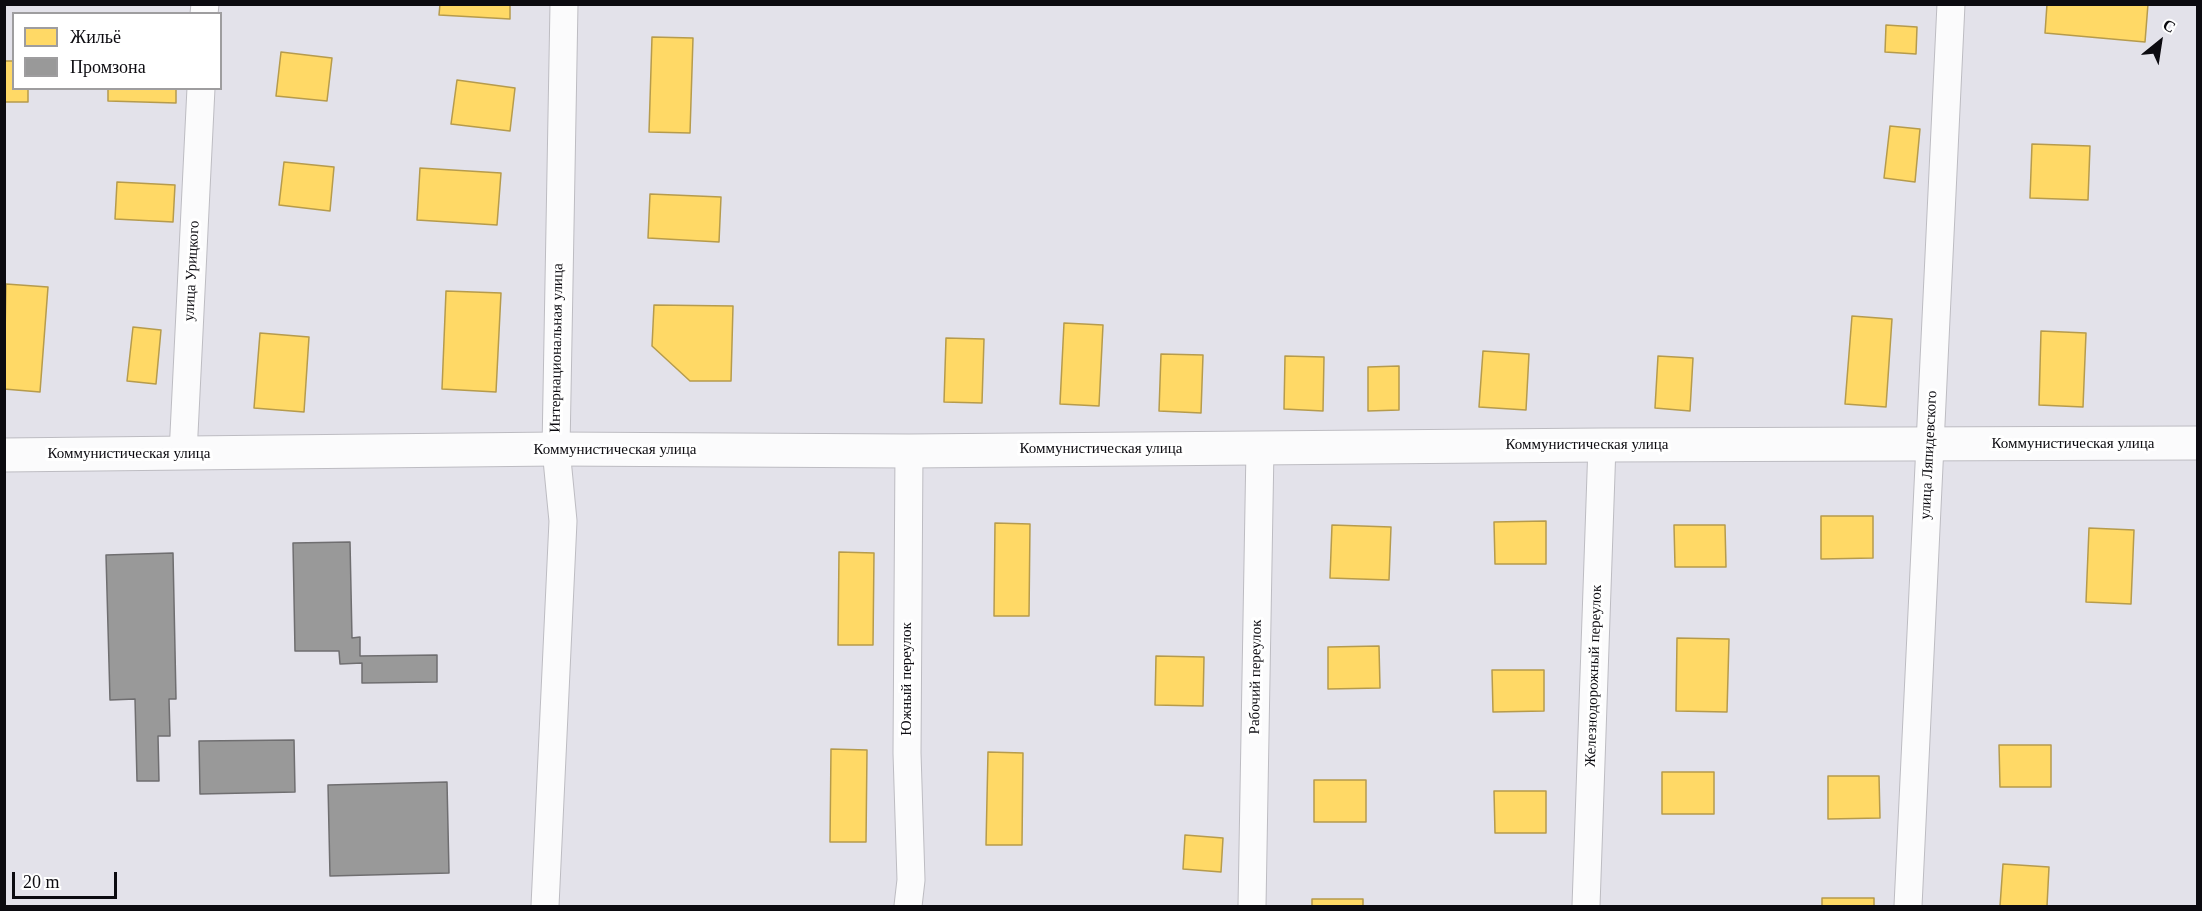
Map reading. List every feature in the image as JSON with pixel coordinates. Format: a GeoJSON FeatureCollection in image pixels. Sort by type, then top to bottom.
{"type":"FeatureCollection","features":[{"type":"Feature","properties":{"kind":"street","name":"Интернациональная улица"},"geometry":{"type":"LineString","coordinates":[[544,906],[563,521],[555,449],[564,4]]}},
{"type":"Feature","properties":{"kind":"street","name":"улица Ляпидевского"},"geometry":{"type":"LineString","coordinates":[[1908,906],[1951,4]]}},
{"type":"Feature","properties":{"kind":"street","name":"улица Урицкого"},"geometry":{"type":"LineString","coordinates":[[183,454],[201,90]]}},
{"type":"Feature","properties":{"kind":"street","name":"Коммунистическая улица"},"geometry":{"type":"LineString","coordinates":[[4,455],[555,449],[909,451],[2198,443]]}},
{"type":"Feature","properties":{"kind":"street","name":"Железнодорожный переулок"},"geometry":{"type":"LineString","coordinates":[[1586,906],[1602,445]]}},
{"type":"Feature","properties":{"kind":"street","name":"Рабочий переулок"},"geometry":{"type":"LineString","coordinates":[[1252,906],[1260,448]]}},
{"type":"Feature","properties":{"kind":"street","name":"Южный переулок"},"geometry":{"type":"LineString","coordinates":[[908,906],[911,880],[907,753],[909,451]]}},
{"type":"Feature","properties":{"kind":"building: Жильё"},"geometry":{"type":"Polygon","coordinates":[[[440,4],[510,4],[510,19],[439,15],[440,4]]]}},
{"type":"Feature","properties":{"kind":"building: Жильё"},"geometry":{"type":"Polygon","coordinates":[[[2047,4],[2148,4],[2145,42],[2045,33],[2047,4]]]}},
{"type":"Feature","properties":{"kind":"building: Жильё"},"geometry":{"type":"Polygon","coordinates":[[[1886,25],[1917,27],[1916,54],[1885,52],[1886,25]]]}},
{"type":"Feature","properties":{"kind":"building: Жильё"},"geometry":{"type":"Polygon","coordinates":[[[652,37],[693,38],[690,133],[649,132],[652,37]]]}},
{"type":"Feature","properties":{"kind":"building: Жильё"},"geometry":{"type":"Polygon","coordinates":[[[281,52],[332,58],[327,101],[276,96],[281,52]]]}},
{"type":"Feature","properties":{"kind":"building: Жильё"},"geometry":{"type":"Polygon","coordinates":[[[4,61],[12,61],[12,90],[28,90],[28,102],[4,102],[4,61]]]}},
{"type":"Feature","properties":{"kind":"building: Жильё"},"geometry":{"type":"Polygon","coordinates":[[[457,80],[515,88],[510,131],[451,124],[457,80]]]}},
{"type":"Feature","properties":{"kind":"building: Жильё"},"geometry":{"type":"Polygon","coordinates":[[[108,90],[176,90],[176,103],[108,101],[108,90]]]}},
{"type":"Feature","properties":{"kind":"building: Жильё"},"geometry":{"type":"Polygon","coordinates":[[[1890,126],[1920,129],[1915,182],[1884,178],[1890,126]]]}},
{"type":"Feature","properties":{"kind":"building: Жильё"},"geometry":{"type":"Polygon","coordinates":[[[2032,144],[2090,146],[2088,200],[2030,198],[2032,144]]]}},
{"type":"Feature","properties":{"kind":"building: Жильё"},"geometry":{"type":"Polygon","coordinates":[[[284,162],[334,167],[330,211],[279,205],[284,162]]]}},
{"type":"Feature","properties":{"kind":"building: Жильё"},"geometry":{"type":"Polygon","coordinates":[[[420,168],[501,173],[497,225],[417,220],[420,168]]]}},
{"type":"Feature","properties":{"kind":"building: Жильё"},"geometry":{"type":"Polygon","coordinates":[[[117,182],[175,185],[173,222],[115,219],[117,182]]]}},
{"type":"Feature","properties":{"kind":"building: Жильё"},"geometry":{"type":"Polygon","coordinates":[[[650,194],[721,197],[719,242],[648,238],[650,194]]]}},
{"type":"Feature","properties":{"kind":"building: Жильё"},"geometry":{"type":"Polygon","coordinates":[[[6,284],[48,287],[40,392],[4,389],[6,284]]]}},
{"type":"Feature","properties":{"kind":"building: Жильё"},"geometry":{"type":"Polygon","coordinates":[[[446,291],[501,293],[496,392],[442,389],[446,291]]]}},
{"type":"Feature","properties":{"kind":"building: Жильё"},"geometry":{"type":"Polygon","coordinates":[[[654,305],[733,306],[731,381],[690,381],[652,346],[654,305]]]}},
{"type":"Feature","properties":{"kind":"building: Жильё"},"geometry":{"type":"Polygon","coordinates":[[[1852,316],[1892,319],[1886,407],[1845,404],[1852,316]]]}},
{"type":"Feature","properties":{"kind":"building: Жильё"},"geometry":{"type":"Polygon","coordinates":[[[1064,323],[1103,325],[1099,406],[1060,404],[1064,323]]]}},
{"type":"Feature","properties":{"kind":"building: Жильё"},"geometry":{"type":"Polygon","coordinates":[[[133,327],[161,330],[156,384],[127,381],[133,327]]]}},
{"type":"Feature","properties":{"kind":"building: Жильё"},"geometry":{"type":"Polygon","coordinates":[[[2041,331],[2086,333],[2083,407],[2039,405],[2041,331]]]}},
{"type":"Feature","properties":{"kind":"building: Жильё"},"geometry":{"type":"Polygon","coordinates":[[[260,333],[309,337],[304,412],[254,408],[260,333]]]}},
{"type":"Feature","properties":{"kind":"building: Жильё"},"geometry":{"type":"Polygon","coordinates":[[[946,338],[984,339],[982,403],[944,402],[946,338]]]}},
{"type":"Feature","properties":{"kind":"building: Жильё"},"geometry":{"type":"Polygon","coordinates":[[[1483,351],[1529,354],[1526,410],[1479,407],[1483,351]]]}},
{"type":"Feature","properties":{"kind":"building: Жильё"},"geometry":{"type":"Polygon","coordinates":[[[1161,354],[1203,355],[1201,413],[1159,411],[1161,354]]]}},
{"type":"Feature","properties":{"kind":"building: Жильё"},"geometry":{"type":"Polygon","coordinates":[[[1285,356],[1324,357],[1323,411],[1284,409],[1285,356]]]}},
{"type":"Feature","properties":{"kind":"building: Жильё"},"geometry":{"type":"Polygon","coordinates":[[[1658,356],[1693,358],[1690,411],[1655,408],[1658,356]]]}},
{"type":"Feature","properties":{"kind":"building: Жильё"},"geometry":{"type":"Polygon","coordinates":[[[1399,366],[1399,410],[1368,411],[1368,367],[1399,366]]]}},
{"type":"Feature","properties":{"kind":"building: Жильё"},"geometry":{"type":"Polygon","coordinates":[[[1821,516],[1873,516],[1873,558],[1821,559],[1821,516]]]}},
{"type":"Feature","properties":{"kind":"building: Жильё"},"geometry":{"type":"Polygon","coordinates":[[[1546,521],[1546,564],[1495,564],[1494,522],[1546,521]]]}},
{"type":"Feature","properties":{"kind":"building: Жильё"},"geometry":{"type":"Polygon","coordinates":[[[995,523],[1030,524],[1029,616],[994,616],[995,523]]]}},
{"type":"Feature","properties":{"kind":"building: Жильё"},"geometry":{"type":"Polygon","coordinates":[[[1332,525],[1391,527],[1389,580],[1330,578],[1332,525]]]}},
{"type":"Feature","properties":{"kind":"building: Жильё"},"geometry":{"type":"Polygon","coordinates":[[[1674,525],[1725,525],[1726,567],[1675,567],[1674,525]]]}},
{"type":"Feature","properties":{"kind":"building: Жильё"},"geometry":{"type":"Polygon","coordinates":[[[2089,528],[2134,530],[2131,604],[2086,602],[2089,528]]]}},
{"type":"Feature","properties":{"kind":"building: Жильё"},"geometry":{"type":"Polygon","coordinates":[[[839,552],[874,553],[873,645],[838,645],[839,552]]]}},
{"type":"Feature","properties":{"kind":"building: Жильё"},"geometry":{"type":"Polygon","coordinates":[[[1677,638],[1729,639],[1727,712],[1676,711],[1677,638]]]}},
{"type":"Feature","properties":{"kind":"building: Жильё"},"geometry":{"type":"Polygon","coordinates":[[[1379,646],[1380,688],[1328,689],[1328,647],[1379,646]]]}},
{"type":"Feature","properties":{"kind":"building: Жильё"},"geometry":{"type":"Polygon","coordinates":[[[1156,656],[1204,657],[1203,706],[1155,705],[1156,656]]]}},
{"type":"Feature","properties":{"kind":"building: Жильё"},"geometry":{"type":"Polygon","coordinates":[[[1492,670],[1544,670],[1544,711],[1493,712],[1492,670]]]}},
{"type":"Feature","properties":{"kind":"building: Жильё"},"geometry":{"type":"Polygon","coordinates":[[[1999,745],[2051,745],[2051,787],[2000,787],[1999,745]]]}},
{"type":"Feature","properties":{"kind":"building: Жильё"},"geometry":{"type":"Polygon","coordinates":[[[831,749],[867,750],[866,842],[830,842],[831,749]]]}},
{"type":"Feature","properties":{"kind":"building: Жильё"},"geometry":{"type":"Polygon","coordinates":[[[988,752],[1023,753],[1022,845],[986,845],[988,752]]]}},
{"type":"Feature","properties":{"kind":"building: Жильё"},"geometry":{"type":"Polygon","coordinates":[[[1662,772],[1714,772],[1714,814],[1662,814],[1662,772]]]}},
{"type":"Feature","properties":{"kind":"building: Жильё"},"geometry":{"type":"Polygon","coordinates":[[[1828,776],[1879,776],[1880,818],[1828,819],[1828,776]]]}},
{"type":"Feature","properties":{"kind":"building: Жильё"},"geometry":{"type":"Polygon","coordinates":[[[1314,780],[1366,780],[1366,822],[1314,822],[1314,780]]]}},
{"type":"Feature","properties":{"kind":"building: Жильё"},"geometry":{"type":"Polygon","coordinates":[[[1494,791],[1546,791],[1546,833],[1495,833],[1494,791]]]}},
{"type":"Feature","properties":{"kind":"building: Жильё"},"geometry":{"type":"Polygon","coordinates":[[[1185,835],[1223,838],[1221,872],[1183,869],[1185,835]]]}},
{"type":"Feature","properties":{"kind":"building: Жильё"},"geometry":{"type":"Polygon","coordinates":[[[2003,864],[2049,867],[2047,906],[2000,906],[2003,864]]]}},
{"type":"Feature","properties":{"kind":"building: Жильё"},"geometry":{"type":"Polygon","coordinates":[[[1822,898],[1874,898],[1874,906],[1822,906],[1822,898]]]}},
{"type":"Feature","properties":{"kind":"building: Жильё"},"geometry":{"type":"Polygon","coordinates":[[[1312,899],[1363,899],[1363,906],[1312,906],[1312,899]]]}},
{"type":"Feature","properties":{"kind":"building: Промзона"},"geometry":{"type":"Polygon","coordinates":[[[350,542],[352,638],[360,637],[360,656],[437,655],[437,682],[362,683],[362,663],[340,664],[339,651],[295,651],[293,543],[350,542]]]}},
{"type":"Feature","properties":{"kind":"building: Промзона"},"geometry":{"type":"Polygon","coordinates":[[[173,553],[176,699],[169,699],[170,736],[158,736],[159,781],[137,781],[135,699],[110,700],[106,555],[173,553]]]}},
{"type":"Feature","properties":{"kind":"building: Промзона"},"geometry":{"type":"Polygon","coordinates":[[[294,740],[295,792],[200,794],[199,741],[294,740]]]}},
{"type":"Feature","properties":{"kind":"building: Промзона"},"geometry":{"type":"Polygon","coordinates":[[[447,782],[449,873],[330,876],[328,785],[447,782]]]}}]}
